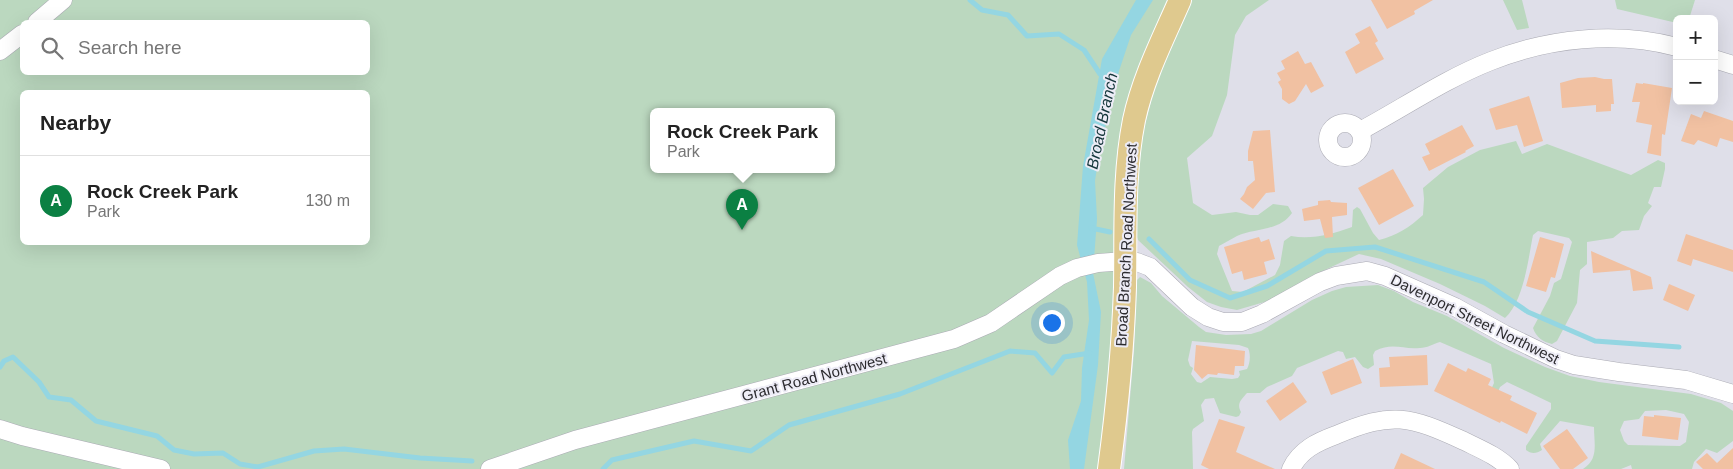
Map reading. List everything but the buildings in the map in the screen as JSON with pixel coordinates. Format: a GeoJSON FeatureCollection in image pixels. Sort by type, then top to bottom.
{"type":"FeatureCollection","features":[{"type":"Feature","properties":{"kind":"main road","name":"Broad Branch Road Northwest"},"geometry":{"type":"LineString","coordinates":[[1109,469],[1120,367],[1128,162],[1133,123],[1151,65],[1180,0]]}},
{"type":"Feature","properties":{"kind":"street"},"geometry":{"type":"LineString","coordinates":[[38,20],[63,0]]}},
{"type":"Feature","properties":{"kind":"street"},"geometry":{"type":"LineString","coordinates":[[0,51],[20,36]]}},
{"type":"Feature","properties":{"kind":"street"},"geometry":{"type":"LineString","coordinates":[[1360,131],[1467,72],[1528,49],[1567,41],[1607,39],[1633,40],[1673,46]]}},
{"type":"Feature","properties":{"kind":"street"},"geometry":{"type":"LineString","coordinates":[[1717,60],[1733,66]]}},
{"type":"Feature","properties":{"kind":"street","name":"Grant Road Northwest"},"geometry":{"type":"LineString","coordinates":[[490,469],[584,438],[954,340],[992,322],[1045,285],[1077,268],[1098,263],[1125,261]]}},
{"type":"Feature","properties":{"kind":"street","name":"Davenport Street Northwest"},"geometry":{"type":"LineString","coordinates":[[1125,261],[1137,262],[1150,268],[1192,307],[1208,317],[1223,322],[1242,322],[1262,314],[1320,282],[1336,276],[1367,271],[1385,276],[1455,307],[1504,334],[1556,359],[1574,365],[1611,371],[1686,380],[1733,394]]}},
{"type":"Feature","properties":{"kind":"street"},"geometry":{"type":"LineString","coordinates":[[1291,469],[1295,461],[1306,449],[1324,439],[1361,424],[1390,419],[1416,421],[1434,428],[1486,451],[1510,469]]}},
{"type":"Feature","properties":{"kind":"street"},"geometry":{"type":"LineString","coordinates":[[0,429],[161,469]]}},
{"type":"Feature","properties":{"kind":"green space"},"geometry":{"type":"Polygon","coordinates":[[[0,0],[1172,0],[1125,118],[1111,411],[1101,469],[0,469],[0,0]]]}},
{"type":"Feature","properties":{"kind":"green space"},"geometry":{"type":"Polygon","coordinates":[[[1191,0],[1269,0],[1246,16],[1235,35],[1227,95],[1212,136],[1187,158],[1193,203],[1212,215],[1236,212],[1258,215],[1273,204],[1288,206],[1292,213],[1281,223],[1244,233],[1219,246],[1217,254],[1232,291],[1243,292],[1275,275],[1280,265],[1284,241],[1291,236],[1314,237],[1352,227],[1353,210],[1357,207],[1379,240],[1397,233],[1423,215],[1423,188],[1448,167],[1480,150],[1516,141],[1522,154],[1547,144],[1631,175],[1658,160],[1665,163],[1661,187],[1654,187],[1648,203],[1652,206],[1644,216],[1639,230],[1622,231],[1613,238],[1587,242],[1587,264],[1580,270],[1577,303],[1557,341],[1552,344],[1540,339],[1533,328],[1550,296],[1554,283],[1561,279],[1572,242],[1569,238],[1538,231],[1533,235],[1527,268],[1517,301],[1505,318],[1440,284],[1381,259],[1359,254],[1310,277],[1268,301],[1237,310],[1207,302],[1188,287],[1138,240],[1135,231],[1141,140],[1158,74],[1191,0]]]}},
{"type":"Feature","properties":{"kind":"green space"},"geometry":{"type":"Polygon","coordinates":[[[1503,0],[1522,0],[1529,28],[1517,30],[1503,0]]]}},
{"type":"Feature","properties":{"kind":"green space"},"geometry":{"type":"Polygon","coordinates":[[[1615,0],[1695,0],[1690,15],[1673,15],[1673,22],[1617,9],[1615,0]]]}},
{"type":"Feature","properties":{"kind":"green space"},"geometry":{"type":"Polygon","coordinates":[[[1140,277],[1151,283],[1162,296],[1206,332],[1226,335],[1251,334],[1261,331],[1312,300],[1332,291],[1346,287],[1378,285],[1447,316],[1504,348],[1570,376],[1599,382],[1691,394],[1721,403],[1733,411],[1733,441],[1717,453],[1706,449],[1694,462],[1692,469],[1632,469],[1631,465],[1621,469],[1583,469],[1594,456],[1594,427],[1560,421],[1540,444],[1542,450],[1536,453],[1530,452],[1526,450],[1526,446],[1551,409],[1551,403],[1507,382],[1500,387],[1491,407],[1484,405],[1494,383],[1491,364],[1440,342],[1423,348],[1381,348],[1375,351],[1373,355],[1374,365],[1368,369],[1363,367],[1355,357],[1346,359],[1343,352],[1338,351],[1297,368],[1292,376],[1267,387],[1260,393],[1247,393],[1240,401],[1241,412],[1236,417],[1220,413],[1214,398],[1205,399],[1201,405],[1204,421],[1193,429],[1192,432],[1193,469],[1124,469],[1134,351],[1137,280],[1140,277]],[[1192,341],[1188,360],[1193,368],[1191,374],[1197,382],[1201,383],[1210,377],[1238,378],[1240,375],[1239,371],[1248,367],[1250,356],[1248,348],[1239,345],[1192,341]],[[1666,410],[1645,411],[1639,419],[1624,421],[1620,430],[1624,441],[1628,445],[1680,446],[1686,442],[1689,422],[1684,414],[1666,410]]]}},
{"type":"Feature","properties":{"kind":"water","name":"Broad Branch"},"geometry":{"type":"Polygon","coordinates":[[[1136,0],[1153,0],[1131,35],[1119,71],[1100,148],[1095,181],[1097,219],[1093,273],[1101,312],[1098,365],[1084,469],[1070,469],[1068,440],[1081,401],[1082,368],[1089,320],[1087,282],[1077,245],[1083,166],[1102,59],[1136,0]]]}},
{"type":"Feature","properties":{"kind":"waterway","name":"Broad Branch"},"geometry":{"type":"LineString","coordinates":[[970,0],[982,10],[1008,15],[1027,36],[1059,34],[1084,50],[1100,74],[1106,74]]}},
{"type":"Feature","properties":{"kind":"waterway"},"geometry":{"type":"LineString","coordinates":[[1091,228],[1110,232]]}},
{"type":"Feature","properties":{"kind":"waterway"},"geometry":{"type":"LineString","coordinates":[[1149,239],[1190,280],[1230,298],[1267,286],[1326,251],[1375,247],[1484,282],[1528,312],[1595,341],[1679,347]]}},
{"type":"Feature","properties":{"kind":"waterway"},"geometry":{"type":"LineString","coordinates":[[603,469],[612,460],[694,441],[751,451],[789,425],[900,394],[1010,351],[1035,353],[1052,373],[1064,357],[1090,353]]}},
{"type":"Feature","properties":{"kind":"waterway"},"geometry":{"type":"LineString","coordinates":[[0,367],[4,361],[13,357],[39,382],[49,397],[71,400],[96,421],[157,436],[174,450],[194,454],[223,453],[240,464],[258,467],[314,451],[344,449],[420,458],[472,461]]}},
{"type":"Feature","properties":{"kind":"place","name":"Rock Creek Park"},"geometry":{"type":"Point","coordinates":[742,230]}}]}
